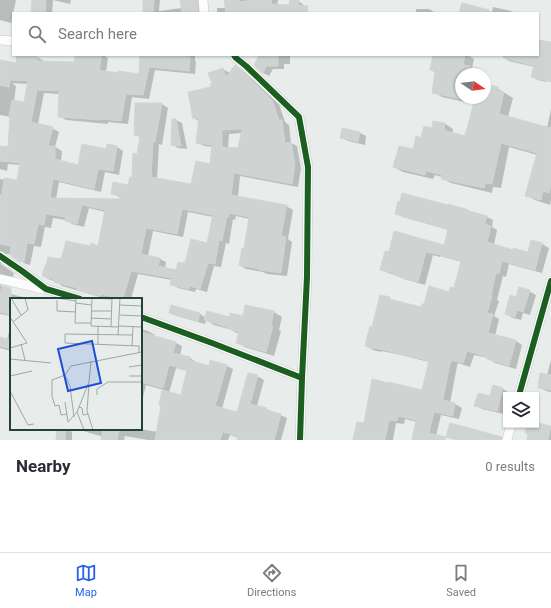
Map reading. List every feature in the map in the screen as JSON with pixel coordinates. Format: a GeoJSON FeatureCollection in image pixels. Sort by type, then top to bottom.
{"type":"FeatureCollection","features":[{"type":"Feature","properties":{"kind":"street"},"geometry":{"type":"LineString","coordinates":[[203,0],[204,12]]}},
{"type":"Feature","properties":{"kind":"street"},"geometry":{"type":"LineString","coordinates":[[0,40],[12,41]]}},
{"type":"Feature","properties":{"kind":"street"},"geometry":{"type":"LineString","coordinates":[[235,56],[299,117],[308,167],[307,277],[300,440]]}},
{"type":"Feature","properties":{"kind":"street"},"geometry":{"type":"LineString","coordinates":[[0,256],[46,289]]}},
{"type":"Feature","properties":{"kind":"street"},"geometry":{"type":"LineString","coordinates":[[0,279],[46,289],[77,298]]}},
{"type":"Feature","properties":{"kind":"street"},"geometry":{"type":"LineString","coordinates":[[520,392],[551,281]]}},
{"type":"Feature","properties":{"kind":"street"},"geometry":{"type":"LineString","coordinates":[[142,317],[302,378]]}},
{"type":"Feature","properties":{"kind":"street"},"geometry":{"type":"LineString","coordinates":[[507,440],[510,428]]}},
{"type":"Feature","properties":{"kind":"building"},"geometry":{"type":"Polygon","coordinates":[[[32,0],[46,0],[45,12],[31,12],[32,0]]]}},
{"type":"Feature","properties":{"kind":"building"},"geometry":{"type":"Polygon","coordinates":[[[143,0],[154,0],[153,12],[143,12],[143,0]]]}},
{"type":"Feature","properties":{"kind":"building"},"geometry":{"type":"Polygon","coordinates":[[[180,0],[197,0],[198,12],[182,12],[180,0]]]}},
{"type":"Feature","properties":{"kind":"building"},"geometry":{"type":"Polygon","coordinates":[[[224,0],[239,0],[240,2],[252,0],[272,0],[271,4],[289,5],[290,0],[299,0],[298,5],[308,6],[307,12],[226,12],[224,0]]]}},
{"type":"Feature","properties":{"kind":"building"},"geometry":{"type":"Polygon","coordinates":[[[462,3],[489,10],[489,12],[459,12],[462,3]]]}},
{"type":"Feature","properties":{"kind":"building"},"geometry":{"type":"Polygon","coordinates":[[[539,40],[551,42],[551,82],[531,77],[534,66],[504,58],[505,56],[539,56],[539,40]]]}},
{"type":"Feature","properties":{"kind":"building"},"geometry":{"type":"Polygon","coordinates":[[[17,56],[37,56],[37,61],[74,62],[75,56],[102,56],[99,70],[139,74],[140,56],[190,57],[189,71],[149,67],[143,95],[126,94],[121,121],[58,117],[59,91],[37,90],[31,122],[53,127],[48,146],[55,146],[55,159],[78,165],[82,144],[106,149],[107,144],[117,146],[113,171],[98,169],[94,189],[53,179],[50,198],[120,199],[120,196],[111,194],[113,182],[128,185],[130,177],[132,178],[133,153],[137,154],[140,136],[134,135],[135,103],[162,103],[155,142],[153,141],[151,177],[191,184],[196,161],[210,164],[212,145],[196,143],[199,118],[193,119],[188,92],[211,87],[210,84],[212,83],[208,73],[223,68],[226,77],[235,65],[272,100],[279,120],[282,120],[285,143],[291,142],[295,164],[292,184],[234,173],[231,195],[287,205],[281,236],[286,237],[281,273],[239,265],[242,248],[244,249],[249,217],[229,213],[229,217],[227,216],[222,241],[219,240],[215,264],[208,263],[200,289],[190,286],[189,289],[170,285],[172,278],[131,271],[123,298],[115,298],[77,290],[77,288],[54,282],[55,280],[42,276],[48,257],[61,259],[66,241],[90,246],[91,243],[98,246],[105,210],[82,205],[77,224],[65,221],[65,217],[46,214],[44,225],[38,224],[34,244],[27,243],[24,262],[18,261],[10,255],[11,246],[0,244],[0,195],[2,195],[4,178],[17,180],[20,163],[0,161],[0,146],[8,147],[9,115],[12,100],[24,102],[28,81],[10,80],[9,87],[0,85],[0,60],[16,63],[17,56]],[[242,129],[222,130],[222,147],[238,148],[242,129]],[[182,209],[177,234],[146,228],[141,254],[160,258],[158,266],[176,270],[178,262],[185,263],[191,239],[207,243],[213,215],[182,209]]]}},
{"type":"Feature","properties":{"kind":"building"},"geometry":{"type":"Polygon","coordinates":[[[258,56],[278,56],[278,66],[266,66],[263,74],[254,65],[258,56]]]}},
{"type":"Feature","properties":{"kind":"building"},"geometry":{"type":"Polygon","coordinates":[[[433,56],[465,56],[463,65],[471,66],[470,68],[455,68],[455,98],[432,93],[435,71],[430,70],[433,56]]]}},
{"type":"Feature","properties":{"kind":"building"},"geometry":{"type":"Polygon","coordinates":[[[491,85],[498,87],[497,90],[504,92],[499,114],[551,128],[551,184],[549,193],[543,191],[541,200],[525,196],[537,153],[501,143],[492,184],[485,183],[484,188],[441,179],[442,175],[426,171],[425,175],[393,167],[399,146],[413,149],[416,136],[421,138],[424,126],[432,128],[433,121],[445,123],[444,130],[446,131],[465,136],[473,104],[491,104],[491,85]]]}},
{"type":"Feature","properties":{"kind":"building"},"geometry":{"type":"Polygon","coordinates":[[[172,119],[176,119],[181,146],[171,145],[172,119]]]}},
{"type":"Feature","properties":{"kind":"building"},"geometry":{"type":"Polygon","coordinates":[[[342,128],[360,132],[358,142],[340,138],[342,128]]]}},
{"type":"Feature","properties":{"kind":"building"},"geometry":{"type":"Polygon","coordinates":[[[402,193],[448,204],[487,216],[485,224],[491,226],[487,242],[513,250],[513,248],[528,252],[531,240],[542,243],[535,270],[502,261],[499,274],[496,273],[487,313],[493,314],[488,333],[516,340],[509,366],[467,351],[463,363],[451,360],[443,400],[455,403],[453,416],[434,412],[429,433],[446,437],[445,440],[412,440],[416,420],[398,416],[397,421],[389,420],[385,440],[353,440],[357,422],[364,423],[372,379],[422,390],[429,361],[365,346],[370,326],[372,327],[380,295],[390,297],[389,299],[421,307],[422,304],[424,304],[429,286],[449,292],[450,287],[454,288],[461,261],[426,252],[418,282],[380,270],[385,251],[389,252],[394,231],[444,245],[448,229],[395,214],[398,201],[400,202],[402,193]]]}},
{"type":"Feature","properties":{"kind":"building"},"geometry":{"type":"Polygon","coordinates":[[[2,286],[11,288],[10,315],[0,312],[0,294],[2,286]]]}},
{"type":"Feature","properties":{"kind":"building"},"geometry":{"type":"Polygon","coordinates":[[[519,287],[530,290],[523,312],[517,310],[515,317],[505,314],[510,295],[516,297],[519,287]]]}},
{"type":"Feature","properties":{"kind":"building"},"geometry":{"type":"Polygon","coordinates":[[[171,305],[200,313],[198,321],[169,313],[171,305]]]}},
{"type":"Feature","properties":{"kind":"building"},"geometry":{"type":"Polygon","coordinates":[[[245,305],[274,311],[271,325],[273,326],[266,352],[236,343],[239,332],[204,320],[207,311],[229,317],[230,313],[243,316],[245,305]]]}},
{"type":"Feature","properties":{"kind":"building"},"geometry":{"type":"Polygon","coordinates":[[[142,332],[176,342],[173,353],[190,357],[189,360],[209,366],[210,360],[227,365],[215,406],[237,412],[248,373],[258,375],[250,404],[267,408],[266,410],[281,414],[274,440],[237,440],[238,436],[223,432],[220,440],[155,440],[161,406],[159,405],[162,390],[181,395],[187,370],[169,365],[163,388],[142,382],[142,332]]]}},
{"type":"Feature","properties":{"kind":"building"},"geometry":{"type":"Polygon","coordinates":[[[0,337],[10,340],[10,349],[0,346],[0,337]]]}},
{"type":"Feature","properties":{"kind":"building"},"geometry":{"type":"Polygon","coordinates":[[[540,373],[551,375],[551,390],[538,388],[540,373]]]}},
{"type":"Feature","properties":{"kind":"building"},"geometry":{"type":"Polygon","coordinates":[[[493,385],[503,388],[497,411],[474,406],[478,393],[490,396],[493,385]]]}},
{"type":"Feature","properties":{"kind":"building"},"geometry":{"type":"Polygon","coordinates":[[[450,423],[502,437],[501,440],[457,440],[446,437],[450,423]]]}},
{"type":"Feature","properties":{"kind":"building"},"geometry":{"type":"Polygon","coordinates":[[[539,423],[551,426],[548,440],[527,440],[528,434],[525,433],[526,428],[539,428],[539,423]]]}},
{"type":"Feature","properties":{"kind":"building"},"geometry":{"type":"Polygon","coordinates":[[[57,430],[66,430],[65,440],[56,440],[57,430]]]}},
{"type":"Feature","properties":{"kind":"building"},"geometry":{"type":"Polygon","coordinates":[[[103,430],[119,430],[117,440],[101,440],[103,430]]]}},
{"type":"Feature","properties":{"kind":"cycle path"},"geometry":{"type":"LineString","coordinates":[[235,56],[299,117],[308,167],[307,277],[300,440]]}},
{"type":"Feature","properties":{"kind":"cycle path"},"geometry":{"type":"LineString","coordinates":[[0,256],[46,289],[77,298]]}},
{"type":"Feature","properties":{"kind":"cycle path"},"geometry":{"type":"LineString","coordinates":[[520,392],[551,281]]}},
{"type":"Feature","properties":{"kind":"cycle path"},"geometry":{"type":"LineString","coordinates":[[142,317],[302,378]]}}]}
